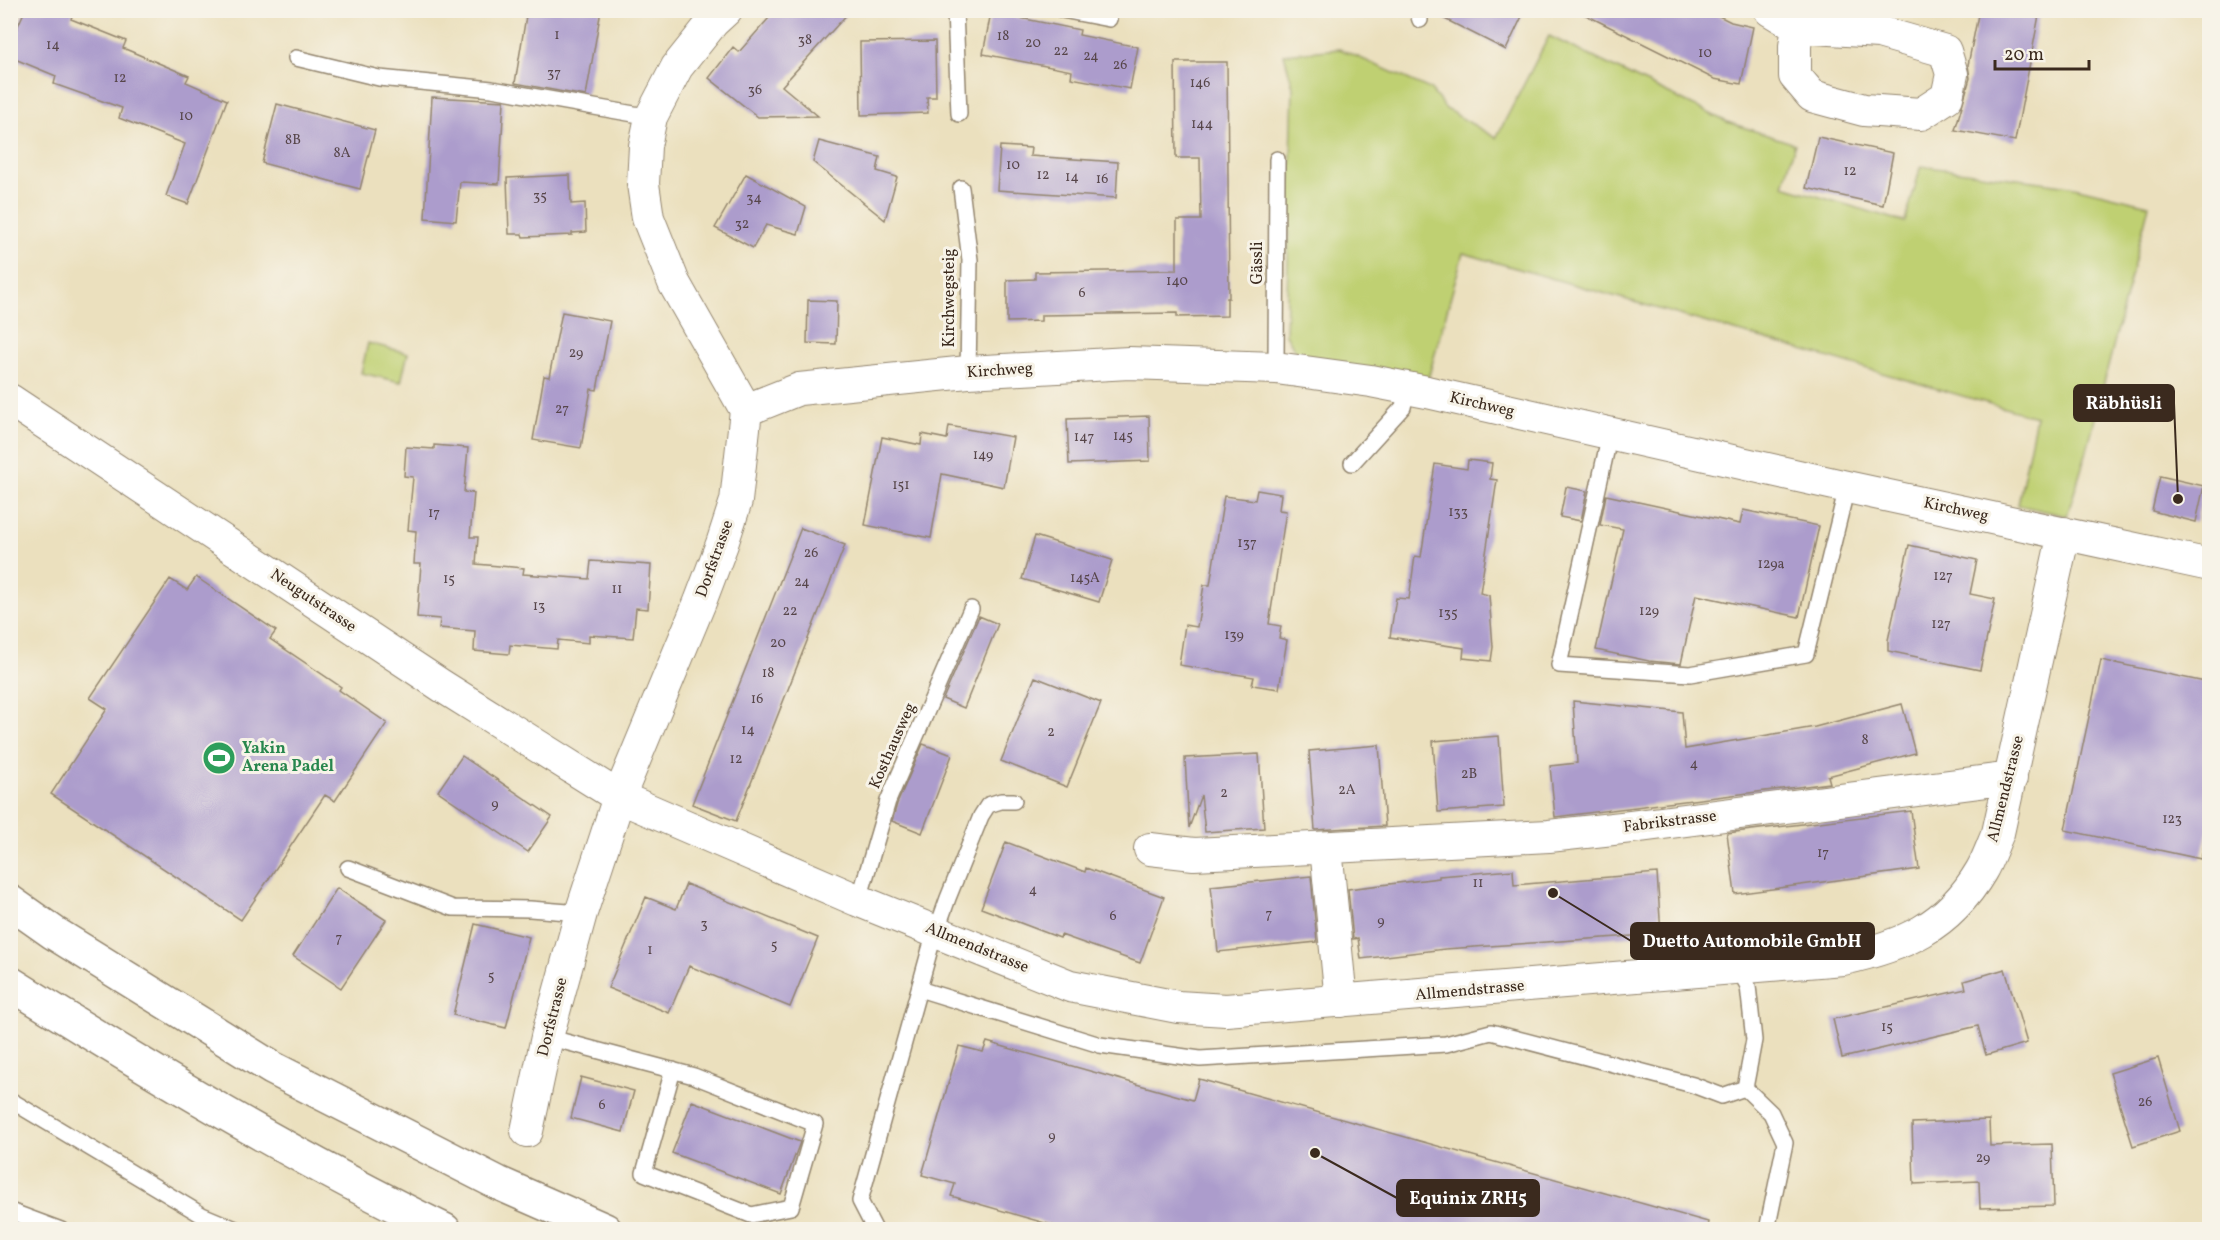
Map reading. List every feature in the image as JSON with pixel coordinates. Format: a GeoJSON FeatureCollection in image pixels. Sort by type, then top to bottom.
{"type":"FeatureCollection","features":[{"type":"Feature","properties":{"kind":"highway"},"geometry":{"type":"LineString","coordinates":[[10,902],[54,933],[272,1068],[498,1183],[605,1230]]}},
{"type":"Feature","properties":{"kind":"highway"},"geometry":{"type":"LineString","coordinates":[[10,983],[130,1058],[260,1134],[378,1198],[444,1230]]}},
{"type":"Feature","properties":{"kind":"street"},"geometry":{"type":"LineString","coordinates":[[1770,10],[1798,27],[1879,32],[1946,51],[1952,74],[1947,97],[1921,114],[1864,110],[1812,96],[1795,76],[1795,46],[1798,27]]}},
{"type":"Feature","properties":{"kind":"street"},"geometry":{"type":"LineString","coordinates":[[710,14],[677,67],[651,117],[645,146],[643,184],[648,218],[674,283],[746,410]]}},
{"type":"Feature","properties":{"kind":"street","name":"Kirchweg"},"geometry":{"type":"LineString","coordinates":[[746,410],[799,389],[968,372],[1128,363],[1276,368],[1407,389],[2210,565]]}},
{"type":"Feature","properties":{"kind":"street","name":"Neugutstrasse"},"geometry":{"type":"LineString","coordinates":[[10,400],[442,686],[619,797]]}},
{"type":"Feature","properties":{"kind":"street","name":"Dorfstrasse"},"geometry":{"type":"LineString","coordinates":[[527,1131],[547,1037],[581,913],[619,797],[722,544],[736,501],[746,410]]}},
{"type":"Feature","properties":{"kind":"street","name":"Allmendstrasse"},"geometry":{"type":"LineString","coordinates":[[619,797],[857,900],[1070,986],[1178,1007],[1226,1010],[1341,1002],[1843,959],[1870,953],[1908,940],[1938,922],[1962,899],[1982,870],[1998,833],[2064,533]]}},
{"type":"Feature","properties":{"kind":"street","name":"Fabrikstrasse"},"geometry":{"type":"LineString","coordinates":[[1150,849],[1194,854],[1549,836],[2011,778]]}},
{"type":"Feature","properties":{"kind":"street"},"geometry":{"type":"LineString","coordinates":[[1326,848],[1341,1002]]}},
{"type":"Feature","properties":{"kind":"lane"},"geometry":{"type":"LineString","coordinates":[[955,10],[959,114]]}},
{"type":"Feature","properties":{"kind":"lane"},"geometry":{"type":"LineString","coordinates":[[1062,10],[1110,19]]}},
{"type":"Feature","properties":{"kind":"lane"},"geometry":{"type":"LineString","coordinates":[[296,58],[380,78],[492,89],[651,117]]}},
{"type":"Feature","properties":{"kind":"lane","name":"Gässli"},"geometry":{"type":"LineString","coordinates":[[1276,159],[1276,368]]}},
{"type":"Feature","properties":{"kind":"lane","name":"Kirchwegsteig"},"geometry":{"type":"LineString","coordinates":[[961,188],[970,260],[968,372]]}},
{"type":"Feature","properties":{"kind":"lane"},"geometry":{"type":"LineString","coordinates":[[1352,463],[1403,407],[1407,389]]}},
{"type":"Feature","properties":{"kind":"lane"},"geometry":{"type":"LineString","coordinates":[[1610,434],[1558,665],[1690,674],[1806,654],[1847,487]]}},
{"type":"Feature","properties":{"kind":"lane","name":"Kosthausweg"},"geometry":{"type":"LineString","coordinates":[[857,900],[888,801],[971,609]]}},
{"type":"Feature","properties":{"kind":"lane"},"geometry":{"type":"LineString","coordinates":[[875,1230],[860,1201],[919,989],[948,898],[981,816],[988,805],[1001,801],[1014,801]]}},
{"type":"Feature","properties":{"kind":"lane"},"geometry":{"type":"LineString","coordinates":[[348,868],[453,908],[530,909],[581,913]]}},
{"type":"Feature","properties":{"kind":"lane"},"geometry":{"type":"LineString","coordinates":[[1738,968],[1748,986],[1754,1040],[1745,1088]]}},
{"type":"Feature","properties":{"kind":"lane"},"geometry":{"type":"LineString","coordinates":[[919,989],[1100,1045],[1200,1059],[1446,1044],[1491,1032],[1693,1085],[1722,1096],[1745,1088]]}},
{"type":"Feature","properties":{"kind":"lane"},"geometry":{"type":"LineString","coordinates":[[547,1037],[673,1070],[694,1076],[815,1124],[791,1207],[751,1215],[644,1173],[673,1070]]}},
{"type":"Feature","properties":{"kind":"lane"},"geometry":{"type":"LineString","coordinates":[[1745,1088],[1771,1113],[1785,1143],[1767,1230]]}},
{"type":"Feature","properties":{"kind":"lane"},"geometry":{"type":"LineString","coordinates":[[10,1100],[202,1215],[238,1230]]}},
{"type":"Feature","properties":{"kind":"lane"},"geometry":{"type":"LineString","coordinates":[[10,1211],[61,1230]]}},
{"type":"Feature","properties":{"kind":"green space"},"geometry":{"type":"Polygon","coordinates":[[[1549,36],[1727,122],[1795,144],[1783,186],[1905,222],[1921,166],[2070,186],[2149,205],[2086,454],[2067,516],[2018,505],[2036,417],[1463,253],[1426,386],[1299,358],[1286,334],[1293,87],[1284,54],[1340,49],[1430,89],[1446,109],[1496,138],[1549,36]]]}},
{"type":"Feature","properties":{"kind":"green space"},"geometry":{"type":"Polygon","coordinates":[[[368,343],[408,353],[401,382],[361,373],[368,343]]]}},
{"type":"Feature","properties":{"kind":"building"},"geometry":{"type":"Polygon","coordinates":[[[25,10],[74,10],[71,19],[126,41],[123,48],[189,76],[186,82],[227,100],[188,204],[166,196],[185,144],[119,118],[122,108],[54,84],[56,76],[10,57],[10,44],[25,10]]]}},
{"type":"Feature","properties":{"kind":"building"},"geometry":{"type":"Polygon","coordinates":[[[527,10],[601,10],[586,96],[515,83],[527,10]]]}},
{"type":"Feature","properties":{"kind":"building"},"geometry":{"type":"Polygon","coordinates":[[[776,10],[851,10],[782,86],[818,116],[758,117],[709,78],[733,47],[739,52],[776,10]]]}},
{"type":"Feature","properties":{"kind":"building"},"geometry":{"type":"Polygon","coordinates":[[[1427,10],[1525,10],[1506,50],[1427,10]]]}},
{"type":"Feature","properties":{"kind":"building"},"geometry":{"type":"Polygon","coordinates":[[[1576,10],[1707,10],[1731,22],[1753,27],[1741,84],[1714,79],[1576,10]]]}},
{"type":"Feature","properties":{"kind":"building"},"geometry":{"type":"Polygon","coordinates":[[[1979,10],[2040,10],[2015,141],[1955,130],[1970,78],[1968,65],[1979,10]]]}},
{"type":"Feature","properties":{"kind":"building"},"geometry":{"type":"Polygon","coordinates":[[[991,12],[1080,30],[1079,35],[1138,47],[1130,89],[1071,78],[1072,71],[983,54],[991,12]]]}},
{"type":"Feature","properties":{"kind":"building"},"geometry":{"type":"Polygon","coordinates":[[[935,41],[936,97],[927,97],[928,113],[861,115],[860,42],[935,41]]]}},
{"type":"Feature","properties":{"kind":"building"},"geometry":{"type":"Polygon","coordinates":[[[1175,62],[1227,62],[1229,298],[1227,298],[1227,316],[1177,317],[1177,313],[1041,315],[1041,321],[1007,322],[1007,280],[1035,279],[1035,272],[1177,270],[1177,220],[1201,220],[1200,158],[1176,158],[1175,62]]]}},
{"type":"Feature","properties":{"kind":"building"},"geometry":{"type":"Polygon","coordinates":[[[432,97],[504,101],[499,184],[460,182],[456,221],[425,218],[432,97]]]}},
{"type":"Feature","properties":{"kind":"building"},"geometry":{"type":"Polygon","coordinates":[[[277,104],[375,130],[360,189],[262,163],[277,104]]]}},
{"type":"Feature","properties":{"kind":"building"},"geometry":{"type":"Polygon","coordinates":[[[1818,137],[1893,153],[1883,205],[1806,188],[1818,137]]]}},
{"type":"Feature","properties":{"kind":"building"},"geometry":{"type":"Polygon","coordinates":[[[819,141],[880,157],[877,171],[897,177],[885,220],[813,162],[819,141]]]}},
{"type":"Feature","properties":{"kind":"building"},"geometry":{"type":"Polygon","coordinates":[[[1000,146],[1031,148],[1030,156],[1118,162],[1116,198],[997,190],[1000,146]]]}},
{"type":"Feature","properties":{"kind":"building"},"geometry":{"type":"Polygon","coordinates":[[[746,174],[806,207],[798,234],[766,225],[753,248],[715,228],[746,174]]]}},
{"type":"Feature","properties":{"kind":"building"},"geometry":{"type":"Polygon","coordinates":[[[570,175],[571,204],[585,203],[586,232],[572,233],[572,235],[523,237],[522,234],[509,234],[507,178],[570,175]]]}},
{"type":"Feature","properties":{"kind":"building"},"geometry":{"type":"Polygon","coordinates":[[[808,300],[837,301],[836,344],[807,343],[808,300]]]}},
{"type":"Feature","properties":{"kind":"building"},"geometry":{"type":"Polygon","coordinates":[[[562,312],[610,321],[597,390],[591,389],[581,448],[533,440],[544,376],[549,377],[562,312]]]}},
{"type":"Feature","properties":{"kind":"building"},"geometry":{"type":"Polygon","coordinates":[[[1149,416],[1150,461],[1069,464],[1067,419],[1149,416]]]}},
{"type":"Feature","properties":{"kind":"building"},"geometry":{"type":"Polygon","coordinates":[[[949,426],[1013,437],[1004,487],[942,474],[931,538],[865,525],[882,437],[921,445],[922,434],[947,439],[949,426]]]}},
{"type":"Feature","properties":{"kind":"building"},"geometry":{"type":"Polygon","coordinates":[[[434,445],[468,448],[464,492],[474,493],[470,537],[478,537],[476,564],[524,568],[523,574],[589,579],[591,561],[651,565],[648,609],[636,608],[633,638],[589,635],[589,643],[558,640],[557,649],[510,645],[509,654],[474,651],[475,631],[439,628],[440,619],[417,617],[421,564],[414,564],[416,531],[408,530],[413,477],[404,476],[406,447],[434,449],[434,445]]]}},
{"type":"Feature","properties":{"kind":"building"},"geometry":{"type":"Polygon","coordinates":[[[1468,460],[1492,463],[1490,479],[1497,480],[1480,593],[1489,595],[1493,647],[1491,661],[1463,658],[1464,648],[1390,637],[1396,598],[1409,599],[1415,556],[1421,557],[1435,464],[1467,469],[1468,460]]]}},
{"type":"Feature","properties":{"kind":"building"},"geometry":{"type":"Polygon","coordinates":[[[2160,476],[2204,486],[2196,522],[2152,511],[2160,476]]]}},
{"type":"Feature","properties":{"kind":"building"},"geometry":{"type":"Polygon","coordinates":[[[1566,487],[1587,491],[1581,521],[1560,517],[1566,487]]]}},
{"type":"Feature","properties":{"kind":"building"},"geometry":{"type":"Polygon","coordinates":[[[1257,490],[1281,494],[1279,510],[1286,511],[1269,624],[1281,626],[1279,638],[1287,640],[1279,689],[1252,685],[1254,677],[1179,665],[1185,625],[1197,627],[1204,585],[1210,585],[1224,496],[1255,500],[1257,490]]]}},
{"type":"Feature","properties":{"kind":"building"},"geometry":{"type":"Polygon","coordinates":[[[1606,495],[1740,524],[1743,510],[1819,526],[1799,617],[1696,595],[1681,664],[1649,661],[1596,650],[1623,529],[1600,525],[1606,495]]]}},
{"type":"Feature","properties":{"kind":"building"},"geometry":{"type":"Polygon","coordinates":[[[801,528],[845,545],[736,821],[692,804],[801,528]]]}},
{"type":"Feature","properties":{"kind":"building"},"geometry":{"type":"Polygon","coordinates":[[[1035,536],[1112,560],[1099,602],[1022,579],[1035,536]]]}},
{"type":"Feature","properties":{"kind":"building"},"geometry":{"type":"Polygon","coordinates":[[[1909,545],[1977,560],[1970,594],[1995,599],[1980,670],[1888,651],[1888,640],[1909,545]]]}},
{"type":"Feature","properties":{"kind":"building","name":"Yakin Arena Padel"},"geometry":{"type":"Polygon","coordinates":[[[196,577],[276,631],[270,639],[341,687],[339,690],[387,723],[335,801],[325,795],[241,920],[51,794],[107,709],[90,698],[170,579],[187,590],[196,577]]]}},
{"type":"Feature","properties":{"kind":"building"},"geometry":{"type":"Polygon","coordinates":[[[979,616],[998,624],[964,708],[943,699],[979,616]]]}},
{"type":"Feature","properties":{"kind":"building"},"geometry":{"type":"Polygon","coordinates":[[[2101,660],[2210,683],[2210,820],[2201,859],[2065,830],[2101,660]]]}},
{"type":"Feature","properties":{"kind":"building"},"geometry":{"type":"Polygon","coordinates":[[[1035,677],[1101,703],[1067,787],[1001,761],[1035,677]]]}},
{"type":"Feature","properties":{"kind":"building"},"geometry":{"type":"Polygon","coordinates":[[[1573,701],[1682,712],[1685,749],[1815,727],[1902,704],[1915,753],[1828,776],[1830,783],[1555,817],[1550,766],[1577,763],[1573,701]]]}},
{"type":"Feature","properties":{"kind":"building"},"geometry":{"type":"Polygon","coordinates":[[[1499,736],[1504,807],[1438,812],[1433,741],[1499,736]]]}},
{"type":"Feature","properties":{"kind":"building"},"geometry":{"type":"Polygon","coordinates":[[[923,744],[952,755],[922,833],[892,821],[923,744]]]}},
{"type":"Feature","properties":{"kind":"building"},"geometry":{"type":"Polygon","coordinates":[[[1379,745],[1385,826],[1315,830],[1309,751],[1379,745]]]}},
{"type":"Feature","properties":{"kind":"building"},"geometry":{"type":"Polygon","coordinates":[[[1259,754],[1264,828],[1205,832],[1201,795],[1189,828],[1185,758],[1259,754]]]}},
{"type":"Feature","properties":{"kind":"building"},"geometry":{"type":"Polygon","coordinates":[[[462,756],[552,817],[528,852],[438,791],[462,756]]]}},
{"type":"Feature","properties":{"kind":"building"},"geometry":{"type":"Polygon","coordinates":[[[1911,811],[1919,869],[1735,894],[1727,833],[1911,811]]]}},
{"type":"Feature","properties":{"kind":"building"},"geometry":{"type":"Polygon","coordinates":[[[1006,842],[1085,872],[1086,868],[1164,897],[1140,963],[1061,935],[1060,938],[981,908],[1006,842]]]}},
{"type":"Feature","properties":{"kind":"building"},"geometry":{"type":"Polygon","coordinates":[[[1513,870],[1514,885],[1657,873],[1661,934],[1445,949],[1361,959],[1358,938],[1353,939],[1348,889],[1439,878],[1439,876],[1513,870]]]}},
{"type":"Feature","properties":{"kind":"building"},"geometry":{"type":"Polygon","coordinates":[[[1311,876],[1317,942],[1218,952],[1211,886],[1311,876]]]}},
{"type":"Feature","properties":{"kind":"building"},"geometry":{"type":"Polygon","coordinates":[[[686,884],[818,938],[790,1007],[689,966],[669,1013],[608,988],[646,897],[676,909],[686,884]]]}},
{"type":"Feature","properties":{"kind":"building"},"geometry":{"type":"Polygon","coordinates":[[[337,888],[386,920],[341,988],[293,956],[337,888]]]}},
{"type":"Feature","properties":{"kind":"building"},"geometry":{"type":"Polygon","coordinates":[[[475,924],[529,937],[506,1028],[453,1015],[475,924]]]}},
{"type":"Feature","properties":{"kind":"building"},"geometry":{"type":"Polygon","coordinates":[[[2005,969],[2027,1043],[1986,1055],[1978,1026],[1842,1058],[1833,1019],[1966,989],[1964,981],[2005,969]]]}},
{"type":"Feature","properties":{"kind":"building"},"geometry":{"type":"Polygon","coordinates":[[[987,1042],[1193,1100],[1199,1079],[1708,1222],[1707,1230],[1168,1230],[1143,1222],[1141,1230],[1069,1230],[951,1196],[955,1184],[922,1175],[959,1046],[983,1052],[987,1042]]]}},
{"type":"Feature","properties":{"kind":"building"},"geometry":{"type":"Polygon","coordinates":[[[2158,1058],[2180,1131],[2133,1146],[2110,1073],[2158,1058]]]}},
{"type":"Feature","properties":{"kind":"building"},"geometry":{"type":"Polygon","coordinates":[[[581,1077],[634,1091],[623,1132],[571,1118],[581,1077]]]}},
{"type":"Feature","properties":{"kind":"building"},"geometry":{"type":"Polygon","coordinates":[[[692,1101],[800,1142],[781,1194],[672,1153],[692,1101]]]}},
{"type":"Feature","properties":{"kind":"building"},"geometry":{"type":"Polygon","coordinates":[[[1989,1120],[1990,1146],[2052,1144],[2054,1206],[1980,1208],[1979,1181],[1914,1184],[1912,1123],[1989,1120]]]}},
{"type":"Feature","properties":{"kind":"place","name":"Räbhüsli"},"geometry":{"type":"Point","coordinates":[2178,499]}},
{"type":"Feature","properties":{"kind":"place","name":"Yakin Arena Padel"},"geometry":{"type":"Point","coordinates":[219,758]}},
{"type":"Feature","properties":{"kind":"place","name":"Duetto Automobile GmbH"},"geometry":{"type":"Point","coordinates":[1553,893]}},
{"type":"Feature","properties":{"kind":"place","name":"Equinix ZRH5"},"geometry":{"type":"Point","coordinates":[1315,1153]}}]}
